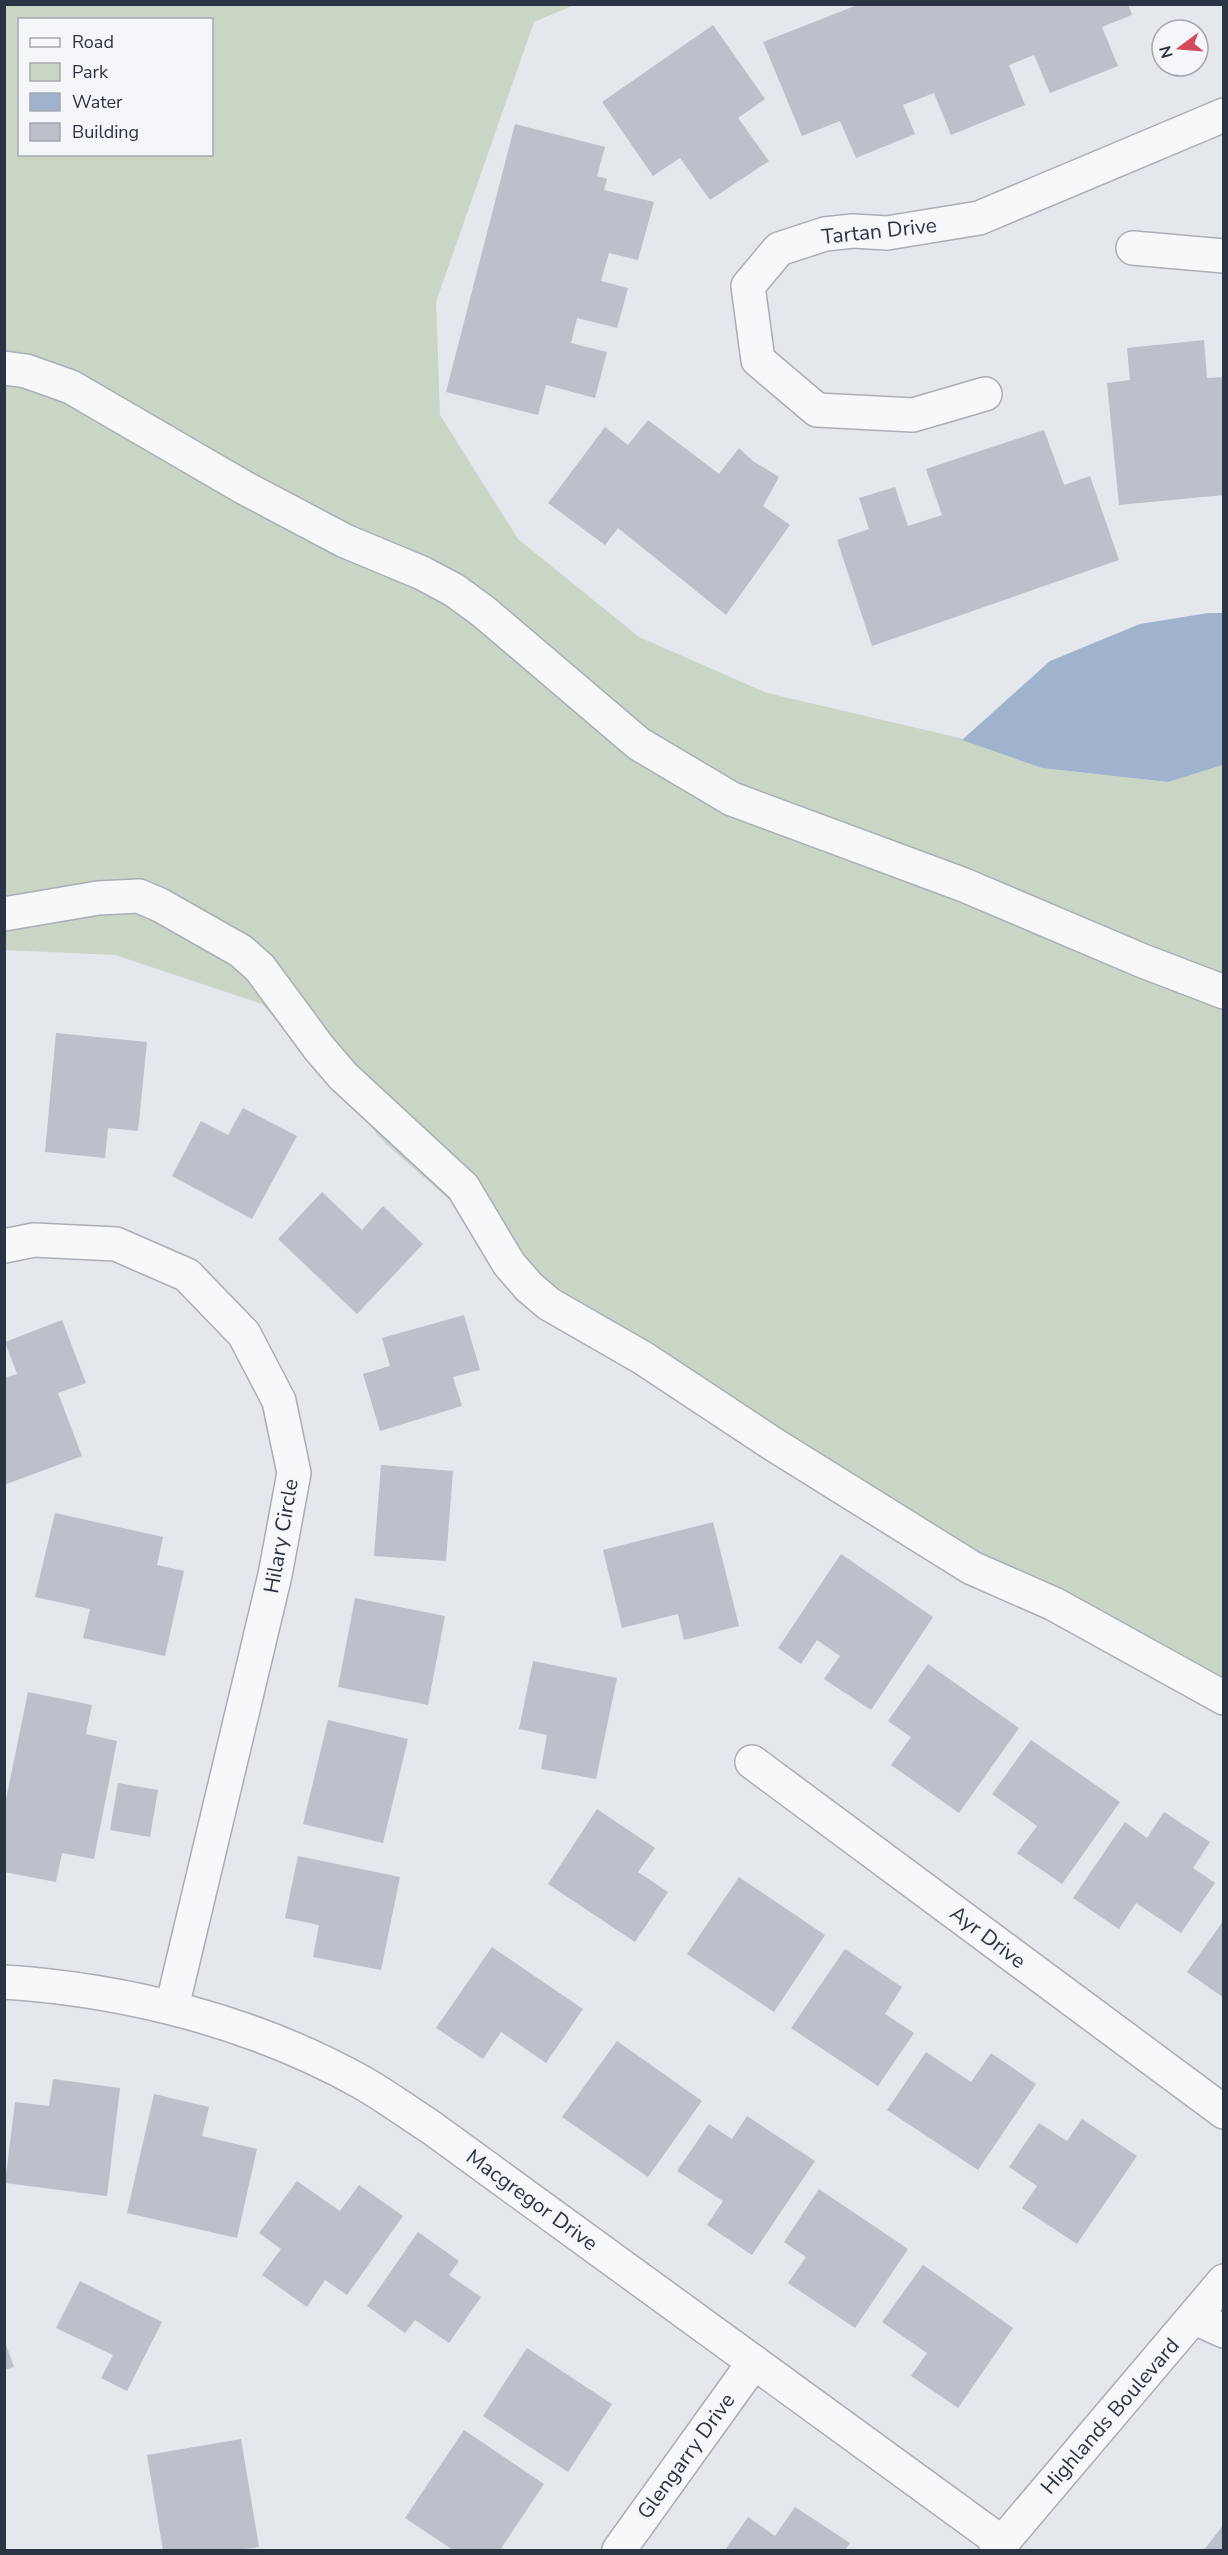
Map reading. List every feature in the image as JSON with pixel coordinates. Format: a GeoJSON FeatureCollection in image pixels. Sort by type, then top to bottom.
{"type":"FeatureCollection","features":[{"type":"Feature","properties":{"kind":"street","name":"Tartan Drive"},"geometry":{"type":"LineString","coordinates":[[986,393],[913,415],[817,410],[758,360],[748,286],[779,249],[825,234],[853,231],[887,233],[979,218],[1224,115]]}},
{"type":"Feature","properties":{"kind":"street"},"geometry":{"type":"LineString","coordinates":[[1133,248],[1224,256]]}},
{"type":"Feature","properties":{"kind":"street"},"geometry":{"type":"LineString","coordinates":[[4,368],[26,371],[71,387],[243,487],[335,536],[422,573],[454,590],[484,612],[639,744],[682,772],[732,799],[964,885],[1143,961],[1224,992]]}},
{"type":"Feature","properties":{"kind":"street"},"geometry":{"type":"LineString","coordinates":[[4,914],[98,898],[139,896],[160,905],[241,951],[260,968],[342,1076],[463,1187],[509,1264],[529,1287],[549,1304],[643,1358],[783,1450],[972,1568],[1054,1604],[1224,1698]]}},
{"type":"Feature","properties":{"kind":"street","name":"Hilary Circle"},"geometry":{"type":"LineString","coordinates":[[4,1246],[34,1240],[116,1244],[187,1275],[244,1334],[279,1401],[294,1473],[275,1575],[172,2007]]}},
{"type":"Feature","properties":{"kind":"street","name":"Ayr Drive"},"geometry":{"type":"LineString","coordinates":[[752,1762],[1224,2112]]}},
{"type":"Feature","properties":{"kind":"street","name":"Macgregor Drive"},"geometry":{"type":"LineString","coordinates":[[4,1982],[54,1985],[172,2007],[235,2027],[362,2083],[432,2128],[754,2362],[999,2546]]}},
{"type":"Feature","properties":{"kind":"street","name":"Highlands Boulevard"},"geometry":{"type":"LineString","coordinates":[[999,2546],[1209,2324],[1224,2281]]}},
{"type":"Feature","properties":{"kind":"street","name":"Glengarry Drive"},"geometry":{"type":"LineString","coordinates":[[619,2550],[754,2362]]}},
{"type":"Feature","properties":{"kind":"green space"},"geometry":{"type":"Polygon","coordinates":[[[5,5],[574,5],[534,22],[436,302],[440,415],[518,539],[639,637],[767,693],[964,739],[1042,768],[1168,782],[1223,765],[1223,1713],[591,1324],[386,1144],[262,1004],[115,955],[5,950],[5,5]]]}},
{"type":"Feature","properties":{"kind":"water"},"geometry":{"type":"Polygon","coordinates":[[[1208,613],[1223,613],[1223,765],[1168,782],[1042,768],[962,740],[1050,661],[1140,624],[1208,613]]]}},
{"type":"Feature","properties":{"kind":"building"},"geometry":{"type":"Polygon","coordinates":[[[860,4],[1128,4],[1132,15],[1102,27],[1118,66],[1050,93],[1034,55],[1009,65],[1025,105],[951,135],[934,93],[903,105],[915,134],[856,158],[840,121],[802,136],[763,42],[860,4]]]}},
{"type":"Feature","properties":{"kind":"building"},"geometry":{"type":"Polygon","coordinates":[[[713,25],[765,99],[738,118],[769,161],[710,200],[680,158],[653,176],[602,102],[713,25]]]}},
{"type":"Feature","properties":{"kind":"building"},"geometry":{"type":"Polygon","coordinates":[[[515,124],[605,147],[597,176],[607,179],[604,190],[654,202],[638,260],[609,253],[601,281],[628,288],[617,328],[577,318],[571,343],[607,352],[595,398],[546,385],[538,415],[446,392],[515,124]]]}},
{"type":"Feature","properties":{"kind":"building"},"geometry":{"type":"Polygon","coordinates":[[[1204,340],[1207,378],[1224,377],[1224,495],[1119,505],[1107,383],[1130,380],[1127,348],[1204,340]]]}},
{"type":"Feature","properties":{"kind":"building"},"geometry":{"type":"Polygon","coordinates":[[[648,420],[719,474],[739,448],[753,461],[779,477],[763,506],[790,525],[726,615],[618,528],[605,545],[548,503],[605,427],[628,445],[648,420]]]}},
{"type":"Feature","properties":{"kind":"building"},"geometry":{"type":"Polygon","coordinates":[[[1044,430],[1064,485],[1090,476],[1119,560],[872,646],[837,540],[869,529],[859,498],[895,487],[908,526],[942,515],[926,469],[1044,430]]]}},
{"type":"Feature","properties":{"kind":"building"},"geometry":{"type":"Polygon","coordinates":[[[56,1033],[147,1042],[138,1131],[108,1128],[105,1158],[45,1152],[56,1033]]]}},
{"type":"Feature","properties":{"kind":"building"},"geometry":{"type":"Polygon","coordinates":[[[243,1108],[297,1136],[252,1219],[172,1176],[201,1121],[228,1135],[243,1108]]]}},
{"type":"Feature","properties":{"kind":"building"},"geometry":{"type":"Polygon","coordinates":[[[322,1192],[362,1230],[383,1206],[423,1244],[357,1314],[278,1239],[322,1192]]]}},
{"type":"Feature","properties":{"kind":"building"},"geometry":{"type":"Polygon","coordinates":[[[464,1315],[480,1370],[453,1377],[462,1406],[380,1431],[363,1374],[390,1366],[382,1338],[464,1315]]]}},
{"type":"Feature","properties":{"kind":"building"},"geometry":{"type":"Polygon","coordinates":[[[62,1320],[86,1383],[58,1393],[82,1456],[4,1485],[4,1378],[17,1374],[5,1342],[62,1320]]]}},
{"type":"Feature","properties":{"kind":"building"},"geometry":{"type":"Polygon","coordinates":[[[381,1465],[453,1471],[446,1561],[374,1556],[381,1465]]]}},
{"type":"Feature","properties":{"kind":"building"},"geometry":{"type":"Polygon","coordinates":[[[55,1513],[163,1537],[157,1565],[184,1571],[165,1656],[83,1638],[90,1609],[35,1597],[55,1513]]]}},
{"type":"Feature","properties":{"kind":"building"},"geometry":{"type":"Polygon","coordinates":[[[713,1522],[739,1626],[684,1640],[678,1614],[622,1628],[603,1550],[713,1522]]]}},
{"type":"Feature","properties":{"kind":"building"},"geometry":{"type":"Polygon","coordinates":[[[841,1554],[933,1617],[871,1710],[824,1679],[840,1656],[817,1640],[801,1664],[778,1648],[841,1554]]]}},
{"type":"Feature","properties":{"kind":"building"},"geometry":{"type":"Polygon","coordinates":[[[355,1598],[445,1616],[428,1705],[338,1687],[355,1598]]]}},
{"type":"Feature","properties":{"kind":"building"},"geometry":{"type":"Polygon","coordinates":[[[533,1661],[617,1678],[596,1779],[541,1769],[547,1735],[519,1729],[533,1661]]]}},
{"type":"Feature","properties":{"kind":"building"},"geometry":{"type":"Polygon","coordinates":[[[928,1664],[1019,1728],[959,1813],[891,1765],[911,1737],[888,1721],[928,1664]]]}},
{"type":"Feature","properties":{"kind":"building"},"geometry":{"type":"Polygon","coordinates":[[[28,1692],[92,1705],[86,1734],[117,1741],[94,1859],[62,1853],[56,1882],[4,1872],[4,1809],[28,1692]]]}},
{"type":"Feature","properties":{"kind":"building"},"geometry":{"type":"Polygon","coordinates":[[[328,1720],[408,1739],[383,1843],[303,1824],[328,1720]]]}},
{"type":"Feature","properties":{"kind":"building"},"geometry":{"type":"Polygon","coordinates":[[[1031,1740],[1120,1802],[1062,1884],[1017,1853],[1037,1826],[992,1794],[1031,1740]]]}},
{"type":"Feature","properties":{"kind":"building"},"geometry":{"type":"Polygon","coordinates":[[[118,1783],[158,1790],[150,1837],[110,1830],[118,1783]]]}},
{"type":"Feature","properties":{"kind":"building"},"geometry":{"type":"Polygon","coordinates":[[[597,1809],[655,1848],[638,1872],[668,1892],[635,1942],[548,1884],[597,1809]]]}},
{"type":"Feature","properties":{"kind":"building"},"geometry":{"type":"Polygon","coordinates":[[[1164,1812],[1210,1842],[1193,1868],[1215,1883],[1181,1933],[1136,1903],[1119,1929],[1073,1898],[1125,1822],[1147,1838],[1164,1812]]]}},
{"type":"Feature","properties":{"kind":"building"},"geometry":{"type":"Polygon","coordinates":[[[298,1856],[400,1877],[381,1970],[313,1957],[319,1925],[285,1918],[298,1856]]]}},
{"type":"Feature","properties":{"kind":"building"},"geometry":{"type":"Polygon","coordinates":[[[739,1877],[825,1935],[774,2012],[687,1954],[739,1877]]]}},
{"type":"Feature","properties":{"kind":"building"},"geometry":{"type":"Polygon","coordinates":[[[1224,1920],[1224,1998],[1187,1972],[1224,1920]]]}},
{"type":"Feature","properties":{"kind":"building"},"geometry":{"type":"Polygon","coordinates":[[[492,1947],[583,2009],[546,2063],[501,2032],[483,2059],[436,2028],[492,1947]]]}},
{"type":"Feature","properties":{"kind":"building"},"geometry":{"type":"Polygon","coordinates":[[[845,1949],[902,1987],[885,2014],[914,2033],[878,2086],[791,2028],[845,1949]]]}},
{"type":"Feature","properties":{"kind":"building"},"geometry":{"type":"Polygon","coordinates":[[[617,2041],[702,2101],[648,2177],[562,2117],[617,2041]]]}},
{"type":"Feature","properties":{"kind":"building"},"geometry":{"type":"Polygon","coordinates":[[[926,2052],[971,2082],[991,2053],[1036,2084],[978,2170],[887,2110],[926,2052]]]}},
{"type":"Feature","properties":{"kind":"building"},"geometry":{"type":"Polygon","coordinates":[[[53,2079],[120,2088],[107,2196],[5,2183],[15,2102],[49,2106],[53,2079]]]}},
{"type":"Feature","properties":{"kind":"building"},"geometry":{"type":"Polygon","coordinates":[[[154,2094],[209,2107],[202,2136],[257,2149],[237,2238],[127,2213],[154,2094]]]}},
{"type":"Feature","properties":{"kind":"building"},"geometry":{"type":"Polygon","coordinates":[[[747,2116],[815,2161],[752,2255],[707,2225],[723,2201],[677,2171],[709,2124],[732,2139],[747,2116]]]}},
{"type":"Feature","properties":{"kind":"building"},"geometry":{"type":"Polygon","coordinates":[[[1082,2119],[1137,2156],[1077,2244],[1022,2208],[1037,2186],[1009,2167],[1039,2123],[1067,2141],[1082,2119]]]}},
{"type":"Feature","properties":{"kind":"building"},"geometry":{"type":"Polygon","coordinates":[[[297,2181],[340,2211],[359,2185],[403,2216],[347,2295],[325,2280],[307,2307],[262,2275],[281,2249],[259,2233],[297,2181]]]}},
{"type":"Feature","properties":{"kind":"building"},"geometry":{"type":"Polygon","coordinates":[[[819,2189],[908,2249],[855,2328],[788,2283],[806,2257],[784,2242],[819,2189]]]}},
{"type":"Feature","properties":{"kind":"building"},"geometry":{"type":"Polygon","coordinates":[[[418,2232],[459,2261],[449,2275],[481,2297],[449,2343],[415,2320],[405,2333],[367,2306],[418,2232]]]}},
{"type":"Feature","properties":{"kind":"building"},"geometry":{"type":"Polygon","coordinates":[[[923,2265],[1013,2328],[958,2408],[911,2376],[927,2353],[882,2322],[923,2265]]]}},
{"type":"Feature","properties":{"kind":"building"},"geometry":{"type":"Polygon","coordinates":[[[80,2281],[162,2322],[127,2391],[101,2378],[113,2355],[56,2328],[80,2281]]]}},
{"type":"Feature","properties":{"kind":"building"},"geometry":{"type":"Polygon","coordinates":[[[4,2339],[14,2367],[4,2370],[4,2339]]]}},
{"type":"Feature","properties":{"kind":"building"},"geometry":{"type":"Polygon","coordinates":[[[527,2348],[612,2404],[568,2472],[483,2416],[527,2348]]]}},
{"type":"Feature","properties":{"kind":"building"},"geometry":{"type":"Polygon","coordinates":[[[464,2430],[544,2484],[500,2550],[453,2550],[405,2518],[464,2430]]]}},
{"type":"Feature","properties":{"kind":"building"},"geometry":{"type":"Polygon","coordinates":[[[241,2439],[259,2547],[237,2550],[163,2550],[147,2455],[241,2439]]]}},
{"type":"Feature","properties":{"kind":"building"},"geometry":{"type":"Polygon","coordinates":[[[795,2507],[850,2543],[845,2550],[725,2550],[748,2517],[775,2536],[795,2507]]]}},
{"type":"Feature","properties":{"kind":"building"},"geometry":{"type":"Polygon","coordinates":[[[1224,2524],[1224,2550],[1204,2550],[1224,2524]]]}}]}
